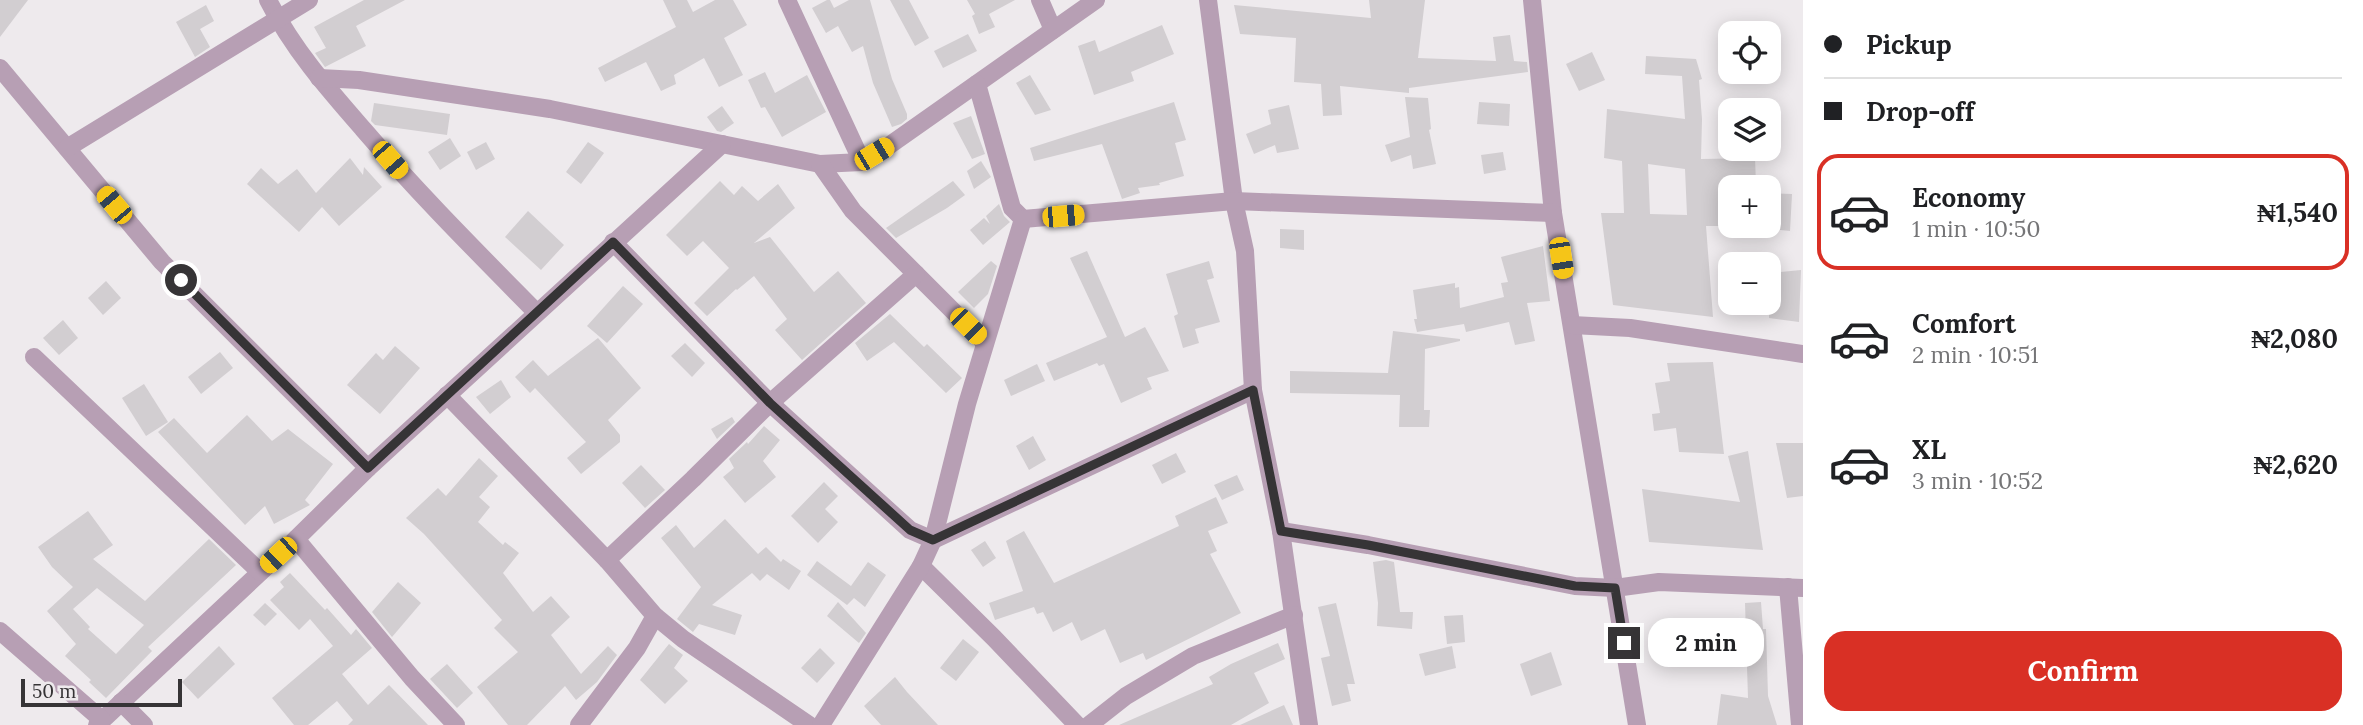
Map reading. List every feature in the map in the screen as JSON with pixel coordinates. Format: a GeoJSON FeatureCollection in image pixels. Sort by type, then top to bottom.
{"type":"FeatureCollection","features":[{"type":"Feature","properties":{"kind":"street"},"geometry":{"type":"LineString","coordinates":[[268,0],[277,19],[318,78],[408,181],[536,312]]}},
{"type":"Feature","properties":{"kind":"street"},"geometry":{"type":"LineString","coordinates":[[66,148],[309,0]]}},
{"type":"Feature","properties":{"kind":"street"},"geometry":{"type":"LineString","coordinates":[[787,0],[862,162]]}},
{"type":"Feature","properties":{"kind":"street"},"geometry":{"type":"LineString","coordinates":[[1040,0],[1053,30]]}},
{"type":"Feature","properties":{"kind":"street"},"geometry":{"type":"LineString","coordinates":[[318,78],[359,80],[550,109],[820,164],[862,162],[1096,0]]}},
{"type":"Feature","properties":{"kind":"street"},"geometry":{"type":"LineString","coordinates":[[1208,0],[1234,201],[1245,251],[1253,390],[1281,531],[1309,725]]}},
{"type":"Feature","properties":{"kind":"street"},"geometry":{"type":"LineString","coordinates":[[1532,0],[1553,213],[1637,725]]}},
{"type":"Feature","properties":{"kind":"street"},"geometry":{"type":"LineString","coordinates":[[0,68],[162,262],[368,468]]}},
{"type":"Feature","properties":{"kind":"street"},"geometry":{"type":"LineString","coordinates":[[977,84],[1012,208],[1023,219],[1234,201],[1553,213]]}},
{"type":"Feature","properties":{"kind":"street"},"geometry":{"type":"LineString","coordinates":[[0,631],[100,723],[368,468],[722,144]]}},
{"type":"Feature","properties":{"kind":"street"},"geometry":{"type":"LineString","coordinates":[[820,164],[853,211],[985,343]]}},
{"type":"Feature","properties":{"kind":"street"},"geometry":{"type":"LineString","coordinates":[[821,725],[921,566],[933,540],[967,404],[1023,219]]}},
{"type":"Feature","properties":{"kind":"street"},"geometry":{"type":"LineString","coordinates":[[613,242],[770,403],[910,530],[933,540],[1253,390]]}},
{"type":"Feature","properties":{"kind":"street"},"geometry":{"type":"LineString","coordinates":[[607,560],[770,403],[916,274]]}},
{"type":"Feature","properties":{"kind":"street"},"geometry":{"type":"LineString","coordinates":[[1572,325],[1630,328],[1803,354]]}},
{"type":"Feature","properties":{"kind":"street"},"geometry":{"type":"LineString","coordinates":[[34,357],[260,572]]}},
{"type":"Feature","properties":{"kind":"street"},"geometry":{"type":"LineString","coordinates":[[447,395],[607,560],[655,616],[683,639],[809,725]]}},
{"type":"Feature","properties":{"kind":"street"},"geometry":{"type":"LineString","coordinates":[[1281,531],[1368,545],[1575,586],[1615,588],[1659,582],[1795,588],[1800,725]]}},
{"type":"Feature","properties":{"kind":"street"},"geometry":{"type":"LineString","coordinates":[[296,539],[412,678],[456,725]]}},
{"type":"Feature","properties":{"kind":"street"},"geometry":{"type":"LineString","coordinates":[[921,566],[1077,725]]}},
{"type":"Feature","properties":{"kind":"street"},"geometry":{"type":"LineString","coordinates":[[1089,725],[1126,696],[1193,656],[1294,615]]}},
{"type":"Feature","properties":{"kind":"street"},"geometry":{"type":"LineString","coordinates":[[579,725],[637,648],[655,616]]}},
{"type":"Feature","properties":{"kind":"street"},"geometry":{"type":"LineString","coordinates":[[121,702],[144,725]]}},
{"type":"Feature","properties":{"kind":"building"},"geometry":{"type":"Polygon","coordinates":[[[0,0],[28,0],[0,37],[0,0]]]}},
{"type":"Feature","properties":{"kind":"building"},"geometry":{"type":"Polygon","coordinates":[[[364,0],[405,0],[356,26],[366,46],[325,67],[315,53],[326,48],[314,27],[364,0]]]}},
{"type":"Feature","properties":{"kind":"building"},"geometry":{"type":"Polygon","coordinates":[[[663,0],[687,0],[693,12],[715,0],[733,0],[747,25],[724,38],[743,75],[719,87],[704,58],[674,75],[676,84],[661,91],[646,62],[605,82],[598,68],[676,27],[663,0]]]}},
{"type":"Feature","properties":{"kind":"building"},"geometry":{"type":"Polygon","coordinates":[[[830,0],[834,8],[849,0],[870,0],[892,79],[907,114],[907,119],[901,124],[892,127],[873,83],[863,46],[852,52],[838,26],[826,33],[812,8],[830,0]]]}},
{"type":"Feature","properties":{"kind":"building"},"geometry":{"type":"Polygon","coordinates":[[[890,0],[909,0],[929,38],[915,46],[890,0]]]}},
{"type":"Feature","properties":{"kind":"building"},"geometry":{"type":"Polygon","coordinates":[[[967,0],[1015,0],[989,14],[995,27],[979,34],[972,16],[975,14],[967,0]]]}},
{"type":"Feature","properties":{"kind":"building"},"geometry":{"type":"Polygon","coordinates":[[[1369,0],[1425,0],[1418,58],[1496,61],[1493,37],[1510,35],[1514,61],[1527,62],[1528,72],[1409,88],[1409,93],[1340,86],[1342,115],[1323,116],[1321,84],[1294,82],[1296,38],[1240,34],[1234,5],[1371,18],[1369,0]]]}},
{"type":"Feature","properties":{"kind":"building"},"geometry":{"type":"Polygon","coordinates":[[[206,5],[214,21],[200,29],[210,47],[195,57],[176,22],[206,5]]]}},
{"type":"Feature","properties":{"kind":"building"},"geometry":{"type":"Polygon","coordinates":[[[1162,25],[1174,54],[1131,72],[1134,81],[1094,95],[1078,46],[1095,40],[1099,52],[1162,25]]]}},
{"type":"Feature","properties":{"kind":"building"},"geometry":{"type":"Polygon","coordinates":[[[968,34],[977,51],[943,68],[934,51],[968,34]]]}},
{"type":"Feature","properties":{"kind":"building"},"geometry":{"type":"Polygon","coordinates":[[[1592,52],[1605,80],[1579,91],[1566,64],[1592,52]]]}},
{"type":"Feature","properties":{"kind":"building"},"geometry":{"type":"Polygon","coordinates":[[[1646,56],[1696,59],[1702,79],[1699,80],[1701,159],[1755,161],[1756,175],[1718,175],[1718,226],[1706,226],[1713,317],[1613,305],[1601,213],[1624,213],[1622,161],[1604,158],[1607,109],[1685,119],[1682,76],[1645,74],[1646,56]],[[1648,164],[1650,214],[1687,215],[1685,169],[1648,164]]]}},
{"type":"Feature","properties":{"kind":"building"},"geometry":{"type":"Polygon","coordinates":[[[765,72],[775,93],[807,75],[826,112],[782,137],[765,107],[761,108],[748,80],[765,72]]]}},
{"type":"Feature","properties":{"kind":"building"},"geometry":{"type":"Polygon","coordinates":[[[1030,75],[1051,110],[1035,115],[1016,83],[1030,75]]]}},
{"type":"Feature","properties":{"kind":"building"},"geometry":{"type":"Polygon","coordinates":[[[1405,97],[1428,98],[1429,130],[1436,164],[1413,169],[1411,155],[1391,162],[1385,145],[1410,137],[1405,97]]]}},
{"type":"Feature","properties":{"kind":"building"},"geometry":{"type":"Polygon","coordinates":[[[1174,102],[1186,140],[1175,143],[1184,176],[1159,183],[1160,185],[1138,188],[1140,193],[1122,199],[1102,144],[1034,161],[1030,148],[1174,102]]]}},
{"type":"Feature","properties":{"kind":"building"},"geometry":{"type":"Polygon","coordinates":[[[1479,102],[1510,104],[1509,126],[1477,124],[1479,102]]]}},
{"type":"Feature","properties":{"kind":"building"},"geometry":{"type":"Polygon","coordinates":[[[374,103],[450,114],[447,135],[375,125],[371,121],[374,103]]]}},
{"type":"Feature","properties":{"kind":"building"},"geometry":{"type":"Polygon","coordinates":[[[1289,105],[1299,149],[1277,153],[1275,145],[1254,154],[1246,134],[1271,124],[1268,110],[1289,105]]]}},
{"type":"Feature","properties":{"kind":"building"},"geometry":{"type":"Polygon","coordinates":[[[722,106],[734,123],[721,132],[717,131],[707,117],[722,106]]]}},
{"type":"Feature","properties":{"kind":"building"},"geometry":{"type":"Polygon","coordinates":[[[971,116],[985,154],[972,159],[953,123],[971,116]]]}},
{"type":"Feature","properties":{"kind":"building"},"geometry":{"type":"Polygon","coordinates":[[[450,138],[461,156],[440,170],[428,152],[450,138]]]}},
{"type":"Feature","properties":{"kind":"building"},"geometry":{"type":"Polygon","coordinates":[[[486,142],[495,159],[476,170],[467,152],[486,142]]]}},
{"type":"Feature","properties":{"kind":"building"},"geometry":{"type":"Polygon","coordinates":[[[588,142],[604,153],[581,184],[566,172],[588,142]]]}},
{"type":"Feature","properties":{"kind":"building"},"geometry":{"type":"Polygon","coordinates":[[[1503,152],[1506,170],[1484,174],[1481,155],[1503,152]]]}},
{"type":"Feature","properties":{"kind":"building"},"geometry":{"type":"Polygon","coordinates":[[[350,158],[363,175],[364,167],[382,187],[339,226],[322,207],[299,232],[247,184],[261,168],[278,184],[297,169],[316,193],[350,158]]]}},
{"type":"Feature","properties":{"kind":"building"},"geometry":{"type":"Polygon","coordinates":[[[981,161],[991,177],[974,189],[967,171],[981,161]]]}},
{"type":"Feature","properties":{"kind":"building"},"geometry":{"type":"Polygon","coordinates":[[[720,181],[734,195],[742,186],[758,201],[778,184],[795,208],[754,243],[770,237],[814,292],[838,271],[866,303],[802,360],[775,330],[787,319],[754,276],[707,316],[694,303],[729,268],[703,241],[687,256],[666,235],[720,181]]]}},
{"type":"Feature","properties":{"kind":"building"},"geometry":{"type":"Polygon","coordinates":[[[953,181],[965,195],[947,208],[896,238],[886,228],[953,181]]]}},
{"type":"Feature","properties":{"kind":"building"},"geometry":{"type":"Polygon","coordinates":[[[1781,194],[1792,194],[1790,231],[1781,230],[1781,194]]]}},
{"type":"Feature","properties":{"kind":"building"},"geometry":{"type":"Polygon","coordinates":[[[999,204],[1010,222],[983,245],[970,230],[984,218],[990,224],[986,216],[999,204]]]}},
{"type":"Feature","properties":{"kind":"building"},"geometry":{"type":"Polygon","coordinates":[[[528,211],[564,245],[541,270],[505,237],[528,211]]]}},
{"type":"Feature","properties":{"kind":"building"},"geometry":{"type":"Polygon","coordinates":[[[1280,229],[1304,230],[1304,250],[1280,248],[1280,229]]]}},
{"type":"Feature","properties":{"kind":"building"},"geometry":{"type":"Polygon","coordinates":[[[1543,246],[1550,301],[1527,303],[1535,341],[1515,345],[1509,322],[1466,332],[1464,324],[1417,332],[1413,290],[1455,283],[1455,288],[1459,287],[1460,308],[1504,297],[1501,283],[1508,282],[1501,257],[1543,246]]]}},
{"type":"Feature","properties":{"kind":"building"},"geometry":{"type":"Polygon","coordinates":[[[1087,251],[1125,337],[1145,327],[1169,371],[1147,378],[1152,389],[1121,403],[1104,364],[1099,366],[1097,363],[1054,381],[1046,363],[1107,337],[1070,258],[1087,251]]]}},
{"type":"Feature","properties":{"kind":"building"},"geometry":{"type":"Polygon","coordinates":[[[991,261],[997,266],[988,294],[974,308],[958,292],[991,261]]]}},
{"type":"Feature","properties":{"kind":"building"},"geometry":{"type":"Polygon","coordinates":[[[1209,261],[1214,278],[1207,280],[1220,322],[1195,329],[1199,343],[1183,348],[1174,316],[1178,314],[1166,274],[1209,261]]]}},
{"type":"Feature","properties":{"kind":"building"},"geometry":{"type":"Polygon","coordinates":[[[1801,270],[1799,322],[1769,318],[1769,315],[1781,315],[1781,272],[1801,270]]]}},
{"type":"Feature","properties":{"kind":"building"},"geometry":{"type":"Polygon","coordinates":[[[106,281],[121,298],[103,315],[88,298],[106,281]]]}},
{"type":"Feature","properties":{"kind":"building"},"geometry":{"type":"Polygon","coordinates":[[[623,286],[643,304],[607,343],[587,326],[623,286]]]}},
{"type":"Feature","properties":{"kind":"building"},"geometry":{"type":"Polygon","coordinates":[[[890,314],[924,347],[927,344],[962,378],[946,393],[894,342],[867,361],[855,343],[890,314]]]}},
{"type":"Feature","properties":{"kind":"building"},"geometry":{"type":"Polygon","coordinates":[[[63,320],[78,338],[59,355],[43,338],[63,320]]]}},
{"type":"Feature","properties":{"kind":"building"},"geometry":{"type":"Polygon","coordinates":[[[1393,331],[1460,339],[1425,349],[1424,410],[1430,410],[1429,427],[1399,427],[1400,395],[1290,393],[1290,371],[1388,373],[1393,331]]]}},
{"type":"Feature","properties":{"kind":"building"},"geometry":{"type":"Polygon","coordinates":[[[598,338],[641,388],[608,420],[620,435],[620,442],[581,474],[567,458],[586,442],[535,388],[530,393],[515,377],[533,360],[548,376],[598,338]]]}},
{"type":"Feature","properties":{"kind":"building"},"geometry":{"type":"Polygon","coordinates":[[[685,343],[705,363],[692,377],[671,356],[685,343]]]}},
{"type":"Feature","properties":{"kind":"building"},"geometry":{"type":"Polygon","coordinates":[[[395,346],[420,368],[380,414],[347,385],[376,353],[383,360],[395,346]]]}},
{"type":"Feature","properties":{"kind":"building"},"geometry":{"type":"Polygon","coordinates":[[[220,352],[233,368],[201,394],[188,377],[220,352]]]}},
{"type":"Feature","properties":{"kind":"building"},"geometry":{"type":"Polygon","coordinates":[[[1713,362],[1724,454],[1679,452],[1676,428],[1654,431],[1652,414],[1660,413],[1655,383],[1670,381],[1667,363],[1713,362]]]}},
{"type":"Feature","properties":{"kind":"building"},"geometry":{"type":"Polygon","coordinates":[[[1037,364],[1045,381],[1011,396],[1004,380],[1037,364]]]}},
{"type":"Feature","properties":{"kind":"building"},"geometry":{"type":"Polygon","coordinates":[[[501,380],[511,397],[490,414],[476,397],[501,380]]]}},
{"type":"Feature","properties":{"kind":"building"},"geometry":{"type":"Polygon","coordinates":[[[144,384],[168,422],[146,436],[122,398],[144,384]]]}},
{"type":"Feature","properties":{"kind":"building"},"geometry":{"type":"Polygon","coordinates":[[[247,415],[272,441],[288,429],[333,464],[305,500],[310,505],[274,524],[265,506],[245,525],[158,432],[174,418],[207,453],[247,415]]]}},
{"type":"Feature","properties":{"kind":"building"},"geometry":{"type":"Polygon","coordinates":[[[732,417],[735,422],[717,439],[711,429],[732,417]]]}},
{"type":"Feature","properties":{"kind":"building"},"geometry":{"type":"Polygon","coordinates":[[[764,426],[780,440],[763,461],[776,477],[745,503],[723,477],[734,468],[729,459],[747,442],[748,444],[764,426]]]}},
{"type":"Feature","properties":{"kind":"building"},"geometry":{"type":"Polygon","coordinates":[[[1033,436],[1046,460],[1029,470],[1016,446],[1033,436]]]}},
{"type":"Feature","properties":{"kind":"building"},"geometry":{"type":"Polygon","coordinates":[[[1776,443],[1803,443],[1803,496],[1787,498],[1776,443]]]}},
{"type":"Feature","properties":{"kind":"building"},"geometry":{"type":"Polygon","coordinates":[[[1748,451],[1763,550],[1649,542],[1642,489],[1740,502],[1728,456],[1748,451]]]}},
{"type":"Feature","properties":{"kind":"building"},"geometry":{"type":"Polygon","coordinates":[[[1176,453],[1186,472],[1162,484],[1152,465],[1176,453]]]}},
{"type":"Feature","properties":{"kind":"building"},"geometry":{"type":"Polygon","coordinates":[[[479,458],[498,476],[479,497],[490,507],[478,522],[503,545],[505,542],[519,553],[503,573],[533,612],[551,596],[570,617],[551,635],[581,674],[608,646],[617,655],[597,682],[576,700],[565,686],[527,725],[508,725],[477,687],[518,652],[494,628],[502,620],[424,534],[406,518],[438,488],[446,496],[479,458]]]}},
{"type":"Feature","properties":{"kind":"building"},"geometry":{"type":"Polygon","coordinates":[[[641,465],[665,490],[645,508],[622,483],[641,465]]]}},
{"type":"Feature","properties":{"kind":"building"},"geometry":{"type":"Polygon","coordinates":[[[1237,475],[1244,490],[1222,500],[1214,485],[1237,475]]]}},
{"type":"Feature","properties":{"kind":"building"},"geometry":{"type":"Polygon","coordinates":[[[824,482],[838,496],[825,509],[838,522],[818,543],[791,516],[824,482]]]}},
{"type":"Feature","properties":{"kind":"building"},"geometry":{"type":"Polygon","coordinates":[[[1216,497],[1228,523],[1208,531],[1217,551],[1210,554],[1241,613],[1146,660],[1143,653],[1120,663],[1105,629],[1081,641],[1072,622],[1053,632],[1043,612],[1037,614],[1034,607],[995,620],[989,603],[1023,591],[1006,541],[1024,531],[1054,583],[1179,526],[1175,516],[1216,497]]]}},
{"type":"Feature","properties":{"kind":"building"},"geometry":{"type":"Polygon","coordinates":[[[88,511],[113,545],[93,559],[145,601],[209,539],[236,565],[148,647],[152,651],[106,698],[65,656],[76,644],[47,611],[73,587],[52,567],[38,547],[88,511]],[[97,588],[73,609],[90,627],[88,629],[116,654],[144,625],[97,588]]]}},
{"type":"Feature","properties":{"kind":"building"},"geometry":{"type":"Polygon","coordinates":[[[725,519],[758,554],[766,547],[781,562],[783,559],[801,571],[789,590],[767,574],[760,581],[752,573],[712,605],[742,615],[735,635],[699,624],[693,632],[677,619],[701,587],[661,538],[676,525],[694,548],[725,519]]]}},
{"type":"Feature","properties":{"kind":"building"},"geometry":{"type":"Polygon","coordinates":[[[985,541],[996,558],[983,567],[971,550],[985,541]]]}},
{"type":"Feature","properties":{"kind":"building"},"geometry":{"type":"Polygon","coordinates":[[[817,561],[851,586],[868,562],[886,575],[865,607],[854,598],[847,605],[807,575],[817,561]]]}},
{"type":"Feature","properties":{"kind":"building"},"geometry":{"type":"Polygon","coordinates":[[[1373,562],[1394,562],[1400,612],[1413,612],[1412,629],[1377,626],[1378,603],[1373,562]]]}},
{"type":"Feature","properties":{"kind":"building"},"geometry":{"type":"Polygon","coordinates":[[[290,573],[351,635],[356,629],[372,648],[342,674],[368,705],[389,685],[428,725],[348,725],[353,720],[337,701],[308,725],[294,725],[272,698],[333,646],[310,619],[299,630],[270,600],[284,587],[280,582],[290,573]]]}},
{"type":"Feature","properties":{"kind":"building"},"geometry":{"type":"Polygon","coordinates":[[[398,582],[421,603],[392,637],[372,612],[398,582]]]}},
{"type":"Feature","properties":{"kind":"building"},"geometry":{"type":"Polygon","coordinates":[[[838,602],[866,633],[859,643],[827,616],[838,602]]]}},
{"type":"Feature","properties":{"kind":"building"},"geometry":{"type":"Polygon","coordinates":[[[1761,602],[1763,629],[1766,629],[1768,696],[1777,725],[1717,725],[1721,694],[1748,698],[1745,603],[1761,602]]]}},
{"type":"Feature","properties":{"kind":"building"},"geometry":{"type":"Polygon","coordinates":[[[265,603],[277,614],[265,626],[253,615],[265,603]]]}},
{"type":"Feature","properties":{"kind":"building"},"geometry":{"type":"Polygon","coordinates":[[[1336,603],[1355,684],[1347,684],[1351,701],[1332,706],[1321,658],[1330,656],[1318,607],[1336,603]]]}},
{"type":"Feature","properties":{"kind":"building"},"geometry":{"type":"Polygon","coordinates":[[[1463,615],[1465,642],[1447,644],[1444,616],[1463,615]]]}},
{"type":"Feature","properties":{"kind":"building"},"geometry":{"type":"Polygon","coordinates":[[[1686,624],[1719,634],[1714,651],[1681,640],[1686,624]]]}},
{"type":"Feature","properties":{"kind":"building"},"geometry":{"type":"Polygon","coordinates":[[[963,639],[979,652],[956,681],[940,668],[963,639]]]}},
{"type":"Feature","properties":{"kind":"building"},"geometry":{"type":"Polygon","coordinates":[[[1278,643],[1285,659],[1254,673],[1269,703],[1231,725],[1119,725],[1213,684],[1209,677],[1278,643]]]}},
{"type":"Feature","properties":{"kind":"building"},"geometry":{"type":"Polygon","coordinates":[[[669,644],[683,655],[674,668],[688,681],[665,704],[640,680],[669,644]]]}},
{"type":"Feature","properties":{"kind":"building"},"geometry":{"type":"Polygon","coordinates":[[[219,646],[235,664],[198,699],[182,682],[219,646]]]}},
{"type":"Feature","properties":{"kind":"building"},"geometry":{"type":"Polygon","coordinates":[[[1452,646],[1456,668],[1425,676],[1419,654],[1452,646]]]}},
{"type":"Feature","properties":{"kind":"building"},"geometry":{"type":"Polygon","coordinates":[[[820,648],[835,663],[817,683],[801,668],[820,648]]]}},
{"type":"Feature","properties":{"kind":"building"},"geometry":{"type":"Polygon","coordinates":[[[1551,652],[1562,685],[1531,696],[1520,664],[1551,652]]]}},
{"type":"Feature","properties":{"kind":"building"},"geometry":{"type":"Polygon","coordinates":[[[447,664],[473,693],[457,708],[430,679],[447,664]]]}},
{"type":"Feature","properties":{"kind":"building"},"geometry":{"type":"Polygon","coordinates":[[[895,677],[938,725],[881,725],[864,706],[895,677]]]}},
{"type":"Feature","properties":{"kind":"building"},"geometry":{"type":"Polygon","coordinates":[[[1284,705],[1293,725],[1240,725],[1284,705]]]}},
{"type":"Feature","properties":{"kind":"route"},"geometry":{"type":"LineString","coordinates":[[181,280],[368,468],[613,242],[770,403],[910,530],[933,540],[1253,390],[1281,531],[1368,545],[1575,586],[1615,588],[1624,643]]}}]}
